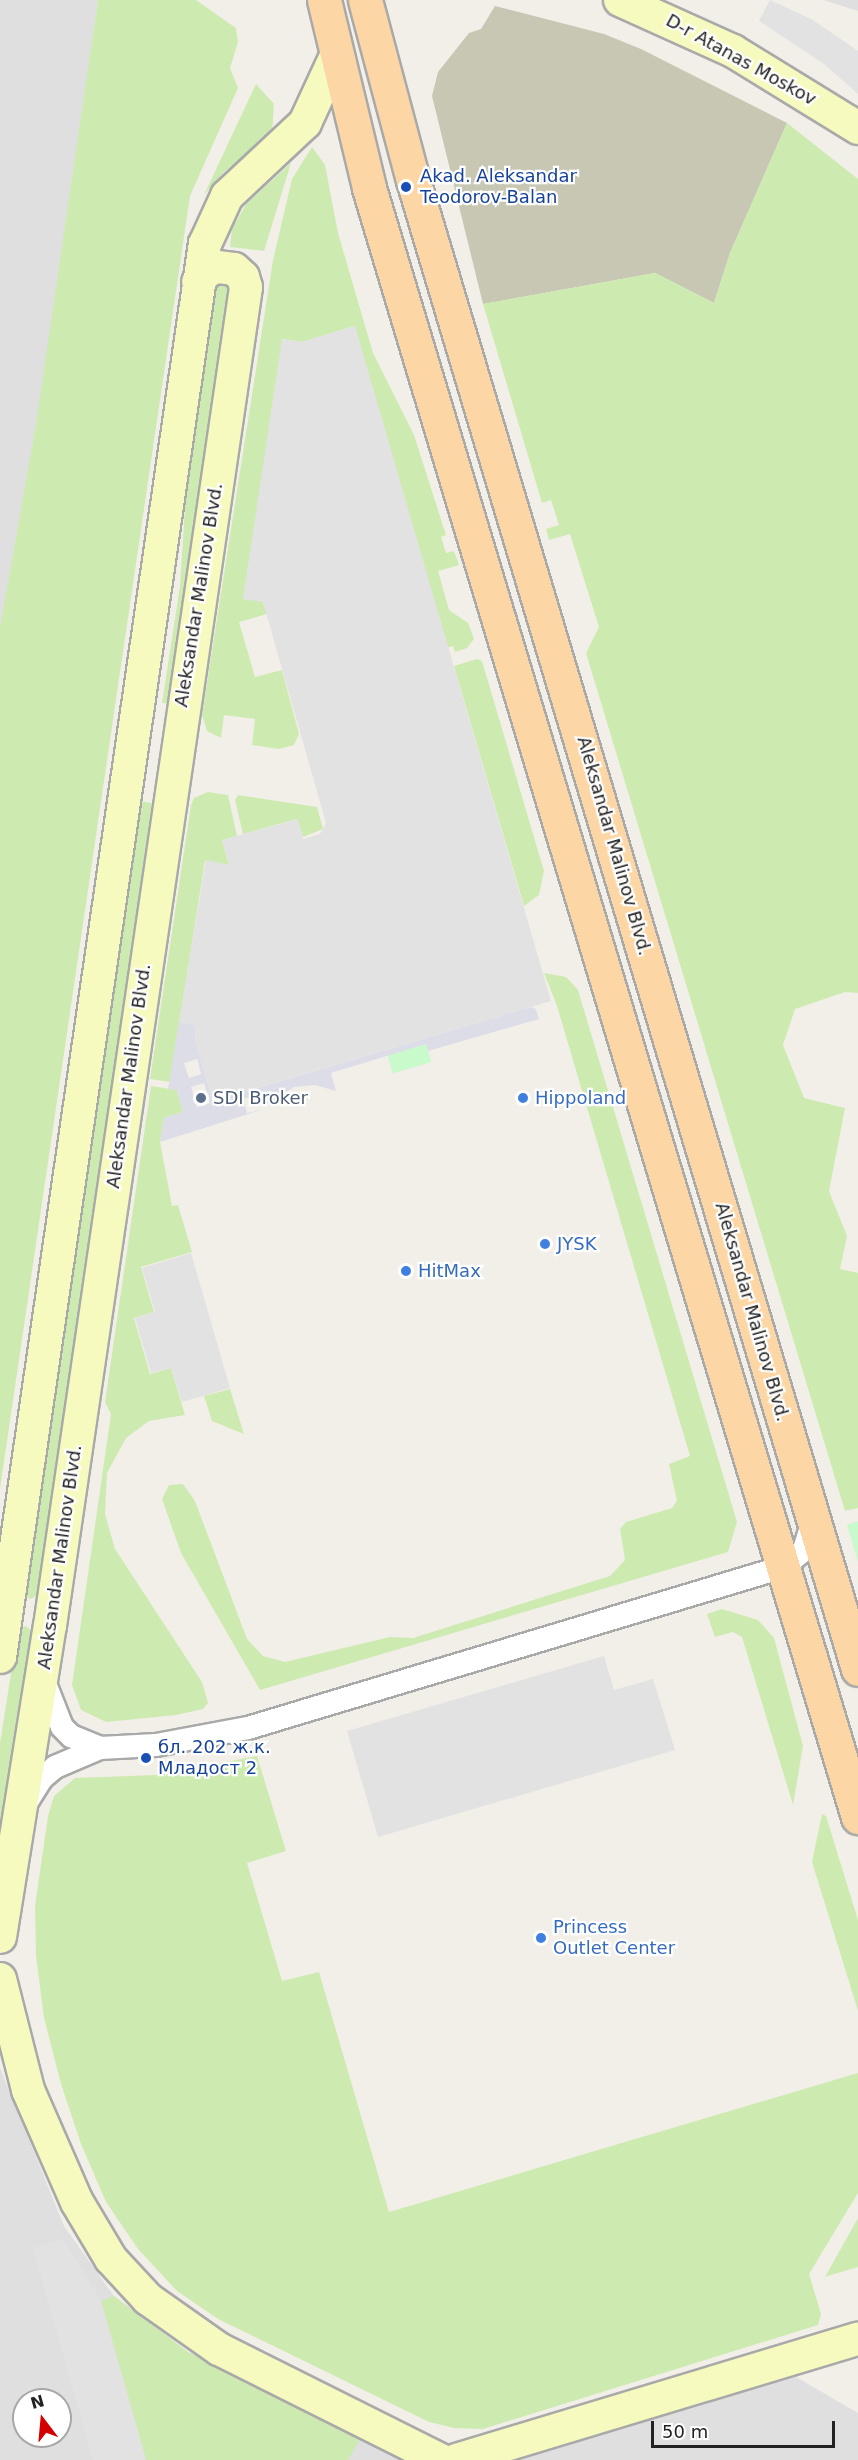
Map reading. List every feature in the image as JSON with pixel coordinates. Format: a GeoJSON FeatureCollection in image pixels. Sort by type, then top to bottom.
{"type":"FeatureCollection","features":[{"type":"Feature","properties":{"kind":"main road"},"geometry":{"type":"LineString","coordinates":[[324,0],[335,58],[369,188],[858,1817]]}},
{"type":"Feature","properties":{"kind":"main road","name":"Aleksandar Malinov Blvd."},"geometry":{"type":"LineString","coordinates":[[365,0],[413,180],[858,1669]]}},
{"type":"Feature","properties":{"kind":"street","name":"D-r Atanas Moskov"},"geometry":{"type":"LineString","coordinates":[[620,0],[733,51],[858,128]]}},
{"type":"Feature","properties":{"kind":"street"},"geometry":{"type":"LineString","coordinates":[[0,1657],[205,244],[218,210],[305,123],[335,58]]}},
{"type":"Feature","properties":{"kind":"street","name":"Aleksandar Malinov Blvd."},"geometry":{"type":"LineString","coordinates":[[1,1922],[6,1869],[20,1817],[43,1677],[246,287],[243,277],[234,269],[217,267],[207,271],[198,282]]}},
{"type":"Feature","properties":{"kind":"street"},"geometry":{"type":"LineString","coordinates":[[20,1817],[42,1778],[69,1760],[100,1748],[156,1744],[248,1728],[783,1567],[804,1550],[813,1519]]}},
{"type":"Feature","properties":{"kind":"street"},"geometry":{"type":"LineString","coordinates":[[43,1677],[47,1698],[62,1727],[71,1736],[100,1748]]}},
{"type":"Feature","properties":{"kind":"street"},"geometry":{"type":"LineString","coordinates":[[0,1979],[32,2100],[77,2202],[111,2259],[148,2299],[219,2349],[441,2460]]}},
{"type":"Feature","properties":{"kind":"street"},"geometry":{"type":"LineString","coordinates":[[456,2460],[858,2339]]}},
{"type":"Feature","properties":{"kind":"shaded area"},"geometry":{"type":"Polygon","coordinates":[[[0,0],[98,0],[53,329],[0,630],[0,0]]]}},
{"type":"Feature","properties":{"kind":"shaded area"},"geometry":{"type":"Polygon","coordinates":[[[770,0],[813,20],[858,51],[858,94],[824,64],[759,21],[770,0]]]}},
{"type":"Feature","properties":{"kind":"shaded area"},"geometry":{"type":"Polygon","coordinates":[[[823,0],[858,0],[858,11],[823,0]]]}},
{"type":"Feature","properties":{"kind":"shaded area"},"geometry":{"type":"Polygon","coordinates":[[[495,6],[604,34],[641,49],[787,123],[730,253],[714,303],[655,273],[483,304],[432,96],[438,72],[469,33],[481,29],[495,6]]]}},
{"type":"Feature","properties":{"kind":"shaded area"},"geometry":{"type":"Polygon","coordinates":[[[355,326],[551,1001],[213,1101],[195,1040],[196,1025],[179,1022],[206,860],[229,865],[222,840],[298,819],[303,839],[320,834],[326,823],[263,602],[243,599],[282,339],[302,342],[355,326]]]}},
{"type":"Feature","properties":{"kind":"shaded area"},"geometry":{"type":"Polygon","coordinates":[[[531,1007],[536,1009],[539,1019],[428,1051],[426,1044],[331,1073],[336,1091],[315,1085],[294,1087],[267,1104],[264,1093],[243,1099],[247,1113],[264,1109],[160,1142],[164,1118],[183,1112],[177,1090],[168,1089],[179,1022],[196,1025],[195,1040],[213,1101],[531,1007]],[[197,1059],[184,1063],[189,1078],[201,1074],[197,1059]],[[204,1083],[191,1087],[197,1107],[210,1103],[204,1083]]]}},
{"type":"Feature","properties":{"kind":"shaded area"},"geometry":{"type":"Polygon","coordinates":[[[191,1253],[230,1388],[182,1402],[171,1368],[151,1373],[135,1318],[155,1312],[142,1268],[191,1253]]]}},
{"type":"Feature","properties":{"kind":"shaded area"},"geometry":{"type":"Polygon","coordinates":[[[604,1656],[614,1690],[653,1679],[675,1750],[378,1837],[347,1731],[604,1656]]]}},
{"type":"Feature","properties":{"kind":"shaded area"},"geometry":{"type":"Polygon","coordinates":[[[0,2068],[64,2226],[114,2296],[188,2352],[363,2434],[448,2460],[0,2460],[0,2068]]]}},
{"type":"Feature","properties":{"kind":"shaded area"},"geometry":{"type":"Polygon","coordinates":[[[63,2239],[101,2301],[146,2460],[93,2460],[33,2248],[63,2239]]]}},
{"type":"Feature","properties":{"kind":"shaded area"},"geometry":{"type":"Polygon","coordinates":[[[796,2377],[858,2413],[858,2460],[505,2460],[796,2377]]]}},
{"type":"Feature","properties":{"kind":"green space"},"geometry":{"type":"Polygon","coordinates":[[[98,0],[196,0],[236,28],[238,42],[230,68],[238,88],[190,196],[0,1489],[0,628],[36,424],[98,0]]]}},
{"type":"Feature","properties":{"kind":"green space"},"geometry":{"type":"Polygon","coordinates":[[[256,84],[274,104],[272,134],[224,172],[204,195],[256,84]]]}},
{"type":"Feature","properties":{"kind":"green space"},"geometry":{"type":"Polygon","coordinates":[[[787,123],[858,179],[858,993],[845,992],[795,1009],[783,1045],[804,1098],[845,1108],[829,1191],[847,1236],[840,1269],[858,1273],[858,1508],[845,1511],[586,653],[599,627],[570,534],[549,540],[546,529],[559,525],[551,500],[542,503],[483,304],[655,273],[714,303],[730,253],[787,123]]]}},
{"type":"Feature","properties":{"kind":"green space"},"geometry":{"type":"Polygon","coordinates":[[[312,147],[325,165],[338,233],[373,353],[414,435],[446,535],[441,537],[446,553],[454,551],[459,565],[438,571],[449,610],[468,623],[474,639],[467,648],[455,652],[453,646],[432,653],[355,326],[302,342],[282,339],[263,602],[267,614],[239,622],[255,677],[282,670],[299,734],[294,745],[279,749],[252,745],[255,719],[224,715],[221,738],[207,731],[202,715],[273,260],[292,179],[312,147]]]}},
{"type":"Feature","properties":{"kind":"green space"},"geometry":{"type":"Polygon","coordinates":[[[291,163],[264,251],[230,247],[232,229],[246,204],[291,163]]]}},
{"type":"Feature","properties":{"kind":"green space"},"geometry":{"type":"Polygon","coordinates":[[[218,279],[230,285],[168,703],[162,703],[180,586],[188,461],[218,279]]]}},
{"type":"Feature","properties":{"kind":"green space"},"geometry":{"type":"Polygon","coordinates":[[[477,659],[482,661],[544,871],[539,895],[524,906],[454,666],[477,659]]]}},
{"type":"Feature","properties":{"kind":"green space"},"geometry":{"type":"Polygon","coordinates":[[[208,792],[228,795],[237,836],[222,840],[229,865],[205,861],[170,1082],[150,1079],[191,805],[194,798],[208,792]]]}},
{"type":"Feature","properties":{"kind":"green space"},"geometry":{"type":"Polygon","coordinates":[[[238,795],[317,807],[323,829],[303,837],[297,819],[243,834],[235,800],[238,795]]]}},
{"type":"Feature","properties":{"kind":"green space"},"geometry":{"type":"Polygon","coordinates":[[[139,801],[152,803],[39,1595],[30,1599],[23,1593],[139,801]]]}},
{"type":"Feature","properties":{"kind":"green space"},"geometry":{"type":"Polygon","coordinates":[[[544,973],[566,977],[578,990],[737,1522],[728,1552],[260,1690],[181,1553],[162,1499],[169,1485],[183,1484],[195,1501],[247,1639],[263,1656],[285,1662],[390,1637],[413,1638],[610,1576],[625,1560],[620,1529],[626,1522],[672,1508],[677,1501],[669,1464],[690,1456],[557,1006],[544,973]]]}},
{"type":"Feature","properties":{"kind":"green space"},"geometry":{"type":"Polygon","coordinates":[[[426,1044],[431,1062],[393,1073],[388,1055],[426,1044]]]}},
{"type":"Feature","properties":{"kind":"green space"},"geometry":{"type":"Polygon","coordinates":[[[151,1086],[177,1090],[183,1112],[164,1118],[160,1142],[172,1206],[178,1205],[192,1252],[141,1267],[154,1312],[134,1318],[150,1374],[171,1368],[185,1415],[149,1421],[126,1438],[107,1473],[105,1514],[115,1549],[202,1682],[208,1703],[203,1709],[176,1715],[106,1722],[81,1710],[72,1685],[111,1414],[105,1402],[151,1086]]]}},
{"type":"Feature","properties":{"kind":"green space"},"geometry":{"type":"Polygon","coordinates":[[[230,1389],[244,1434],[212,1421],[204,1396],[230,1389]]]}},
{"type":"Feature","properties":{"kind":"green space"},"geometry":{"type":"Polygon","coordinates":[[[858,1521],[858,1562],[847,1525],[858,1521]]]}},
{"type":"Feature","properties":{"kind":"green space"},"geometry":{"type":"Polygon","coordinates":[[[722,1609],[758,1620],[774,1638],[803,1746],[793,1805],[742,1637],[733,1632],[715,1637],[707,1614],[722,1609]]]}},
{"type":"Feature","properties":{"kind":"green space"},"geometry":{"type":"Polygon","coordinates":[[[26,1626],[33,1632],[0,1843],[0,1743],[18,1630],[26,1626]]]}},
{"type":"Feature","properties":{"kind":"green space"},"geometry":{"type":"Polygon","coordinates":[[[257,1756],[286,1851],[247,1863],[282,1981],[319,1972],[389,2212],[858,2073],[858,2193],[809,2274],[821,2314],[818,2325],[483,2429],[454,2428],[429,2422],[218,2319],[177,2291],[138,2249],[106,2202],[81,2144],[61,2084],[44,2018],[36,1956],[35,1906],[48,1816],[54,1796],[75,1778],[156,1775],[257,1756]]]}},
{"type":"Feature","properties":{"kind":"green space"},"geometry":{"type":"Polygon","coordinates":[[[822,1814],[826,1816],[858,1920],[858,2011],[812,1862],[822,1814]]]}},
{"type":"Feature","properties":{"kind":"green space"},"geometry":{"type":"Polygon","coordinates":[[[858,2218],[858,2267],[825,2277],[858,2218]]]}},
{"type":"Feature","properties":{"kind":"green space"},"geometry":{"type":"Polygon","coordinates":[[[114,2296],[188,2352],[363,2434],[348,2460],[146,2460],[101,2301],[114,2296]]]}},
{"type":"Feature","properties":{"kind":"place","name":"Akad. Aleksandar Teodorov-Balan"},"geometry":{"type":"Point","coordinates":[406,187]}},
{"type":"Feature","properties":{"kind":"place","name":"SDI Broker"},"geometry":{"type":"Point","coordinates":[201,1098]}},
{"type":"Feature","properties":{"kind":"place","name":"Hippoland"},"geometry":{"type":"Point","coordinates":[523,1098]}},
{"type":"Feature","properties":{"kind":"place","name":"JYSK"},"geometry":{"type":"Point","coordinates":[545,1244]}},
{"type":"Feature","properties":{"kind":"place","name":"HitMax"},"geometry":{"type":"Point","coordinates":[406,1271]}},
{"type":"Feature","properties":{"kind":"place","name":"бл. 202 ж.к. Младост 2"},"geometry":{"type":"Point","coordinates":[146,1758]}},
{"type":"Feature","properties":{"kind":"place","name":"Princess Outlet Center"},"geometry":{"type":"Point","coordinates":[541,1938]}}]}
